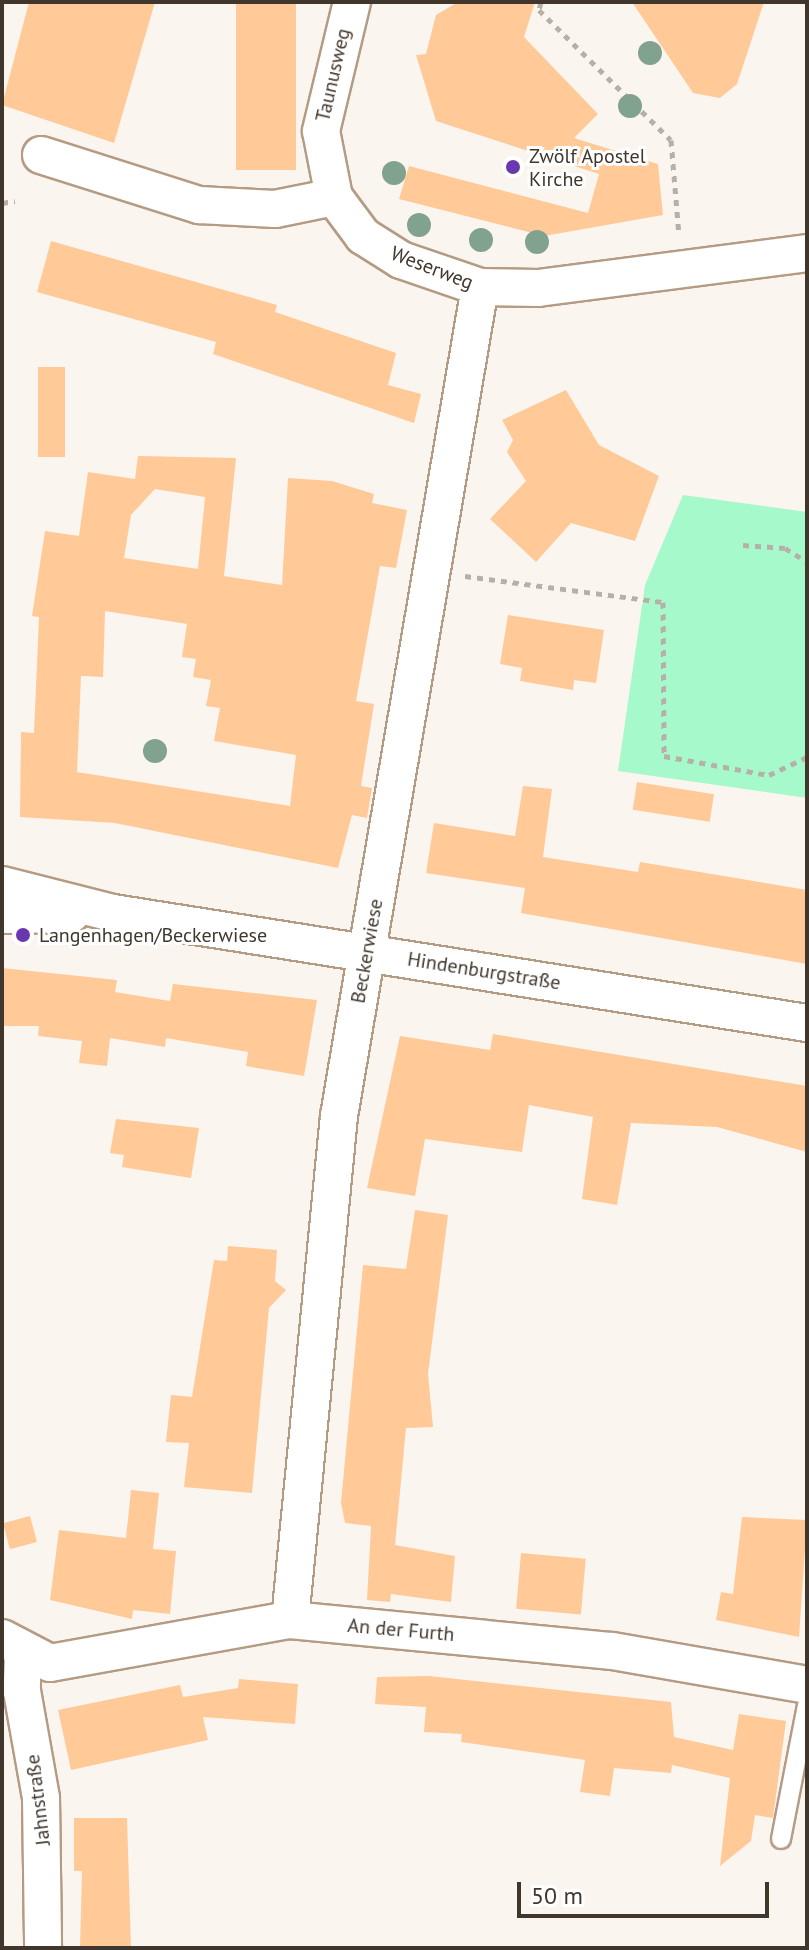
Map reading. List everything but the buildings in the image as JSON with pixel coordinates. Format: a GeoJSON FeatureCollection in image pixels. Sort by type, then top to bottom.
{"type":"FeatureCollection","features":[{"type":"Feature","properties":{"kind":"street","name":"Taunusweg"},"geometry":{"type":"LineString","coordinates":[[334,197],[321,131],[352,2]]}},
{"type":"Feature","properties":{"kind":"street"},"geometry":{"type":"LineString","coordinates":[[41,155],[199,205],[275,209],[334,197]]}},
{"type":"Feature","properties":{"kind":"street","name":"Weserweg"},"geometry":{"type":"LineString","coordinates":[[334,197],[363,236],[401,260],[480,287],[538,288],[807,253]]}},
{"type":"Feature","properties":{"kind":"street","name":"Beckerwiese"},"geometry":{"type":"LineString","coordinates":[[290,1620],[321,1253],[367,952],[480,287]]}},
{"type":"Feature","properties":{"kind":"street","name":"Hindenburgstraße"},"geometry":{"type":"LineString","coordinates":[[2,885],[113,913],[807,1023]]}},
{"type":"Feature","properties":{"kind":"street","name":"Hindenburgstraße"},"geometry":{"type":"LineString","coordinates":[[2,915],[113,913]]}},
{"type":"Feature","properties":{"kind":"street","name":"An der Furth"},"geometry":{"type":"LineString","coordinates":[[13,1646],[50,1663],[290,1620],[613,1651],[807,1685]]}},
{"type":"Feature","properties":{"kind":"street","name":"Jahnstraße"},"geometry":{"type":"LineString","coordinates":[[13,1646],[41,1798],[43,1948]]}},
{"type":"Feature","properties":{"kind":"lane"},"geometry":{"type":"LineString","coordinates":[[781,1839],[807,1705]]}},
{"type":"Feature","properties":{"kind":"path"},"geometry":{"type":"LineString","coordinates":[[541,2],[539,10],[671,140],[682,268]]}},
{"type":"Feature","properties":{"kind":"path"},"geometry":{"type":"LineString","coordinates":[[2,203],[15,201]]}},
{"type":"Feature","properties":{"kind":"path"},"geometry":{"type":"LineString","coordinates":[[743,545],[785,548],[807,562]]}},
{"type":"Feature","properties":{"kind":"path"},"geometry":{"type":"LineString","coordinates":[[432,571],[663,602],[664,756],[769,775],[807,757]]}},
{"type":"Feature","properties":{"kind":"green space"},"geometry":{"type":"Polygon","coordinates":[[[683,495],[807,512],[807,798],[618,771],[645,585],[683,495]]]}},
{"type":"Feature","properties":{"kind":"place","name":"Zwölf Apostel Kirche"},"geometry":{"type":"Point","coordinates":[513,167]}},
{"type":"Feature","properties":{"kind":"place","name":"Langenhagen/Beckerwiese"},"geometry":{"type":"Point","coordinates":[23,935]}}]}
